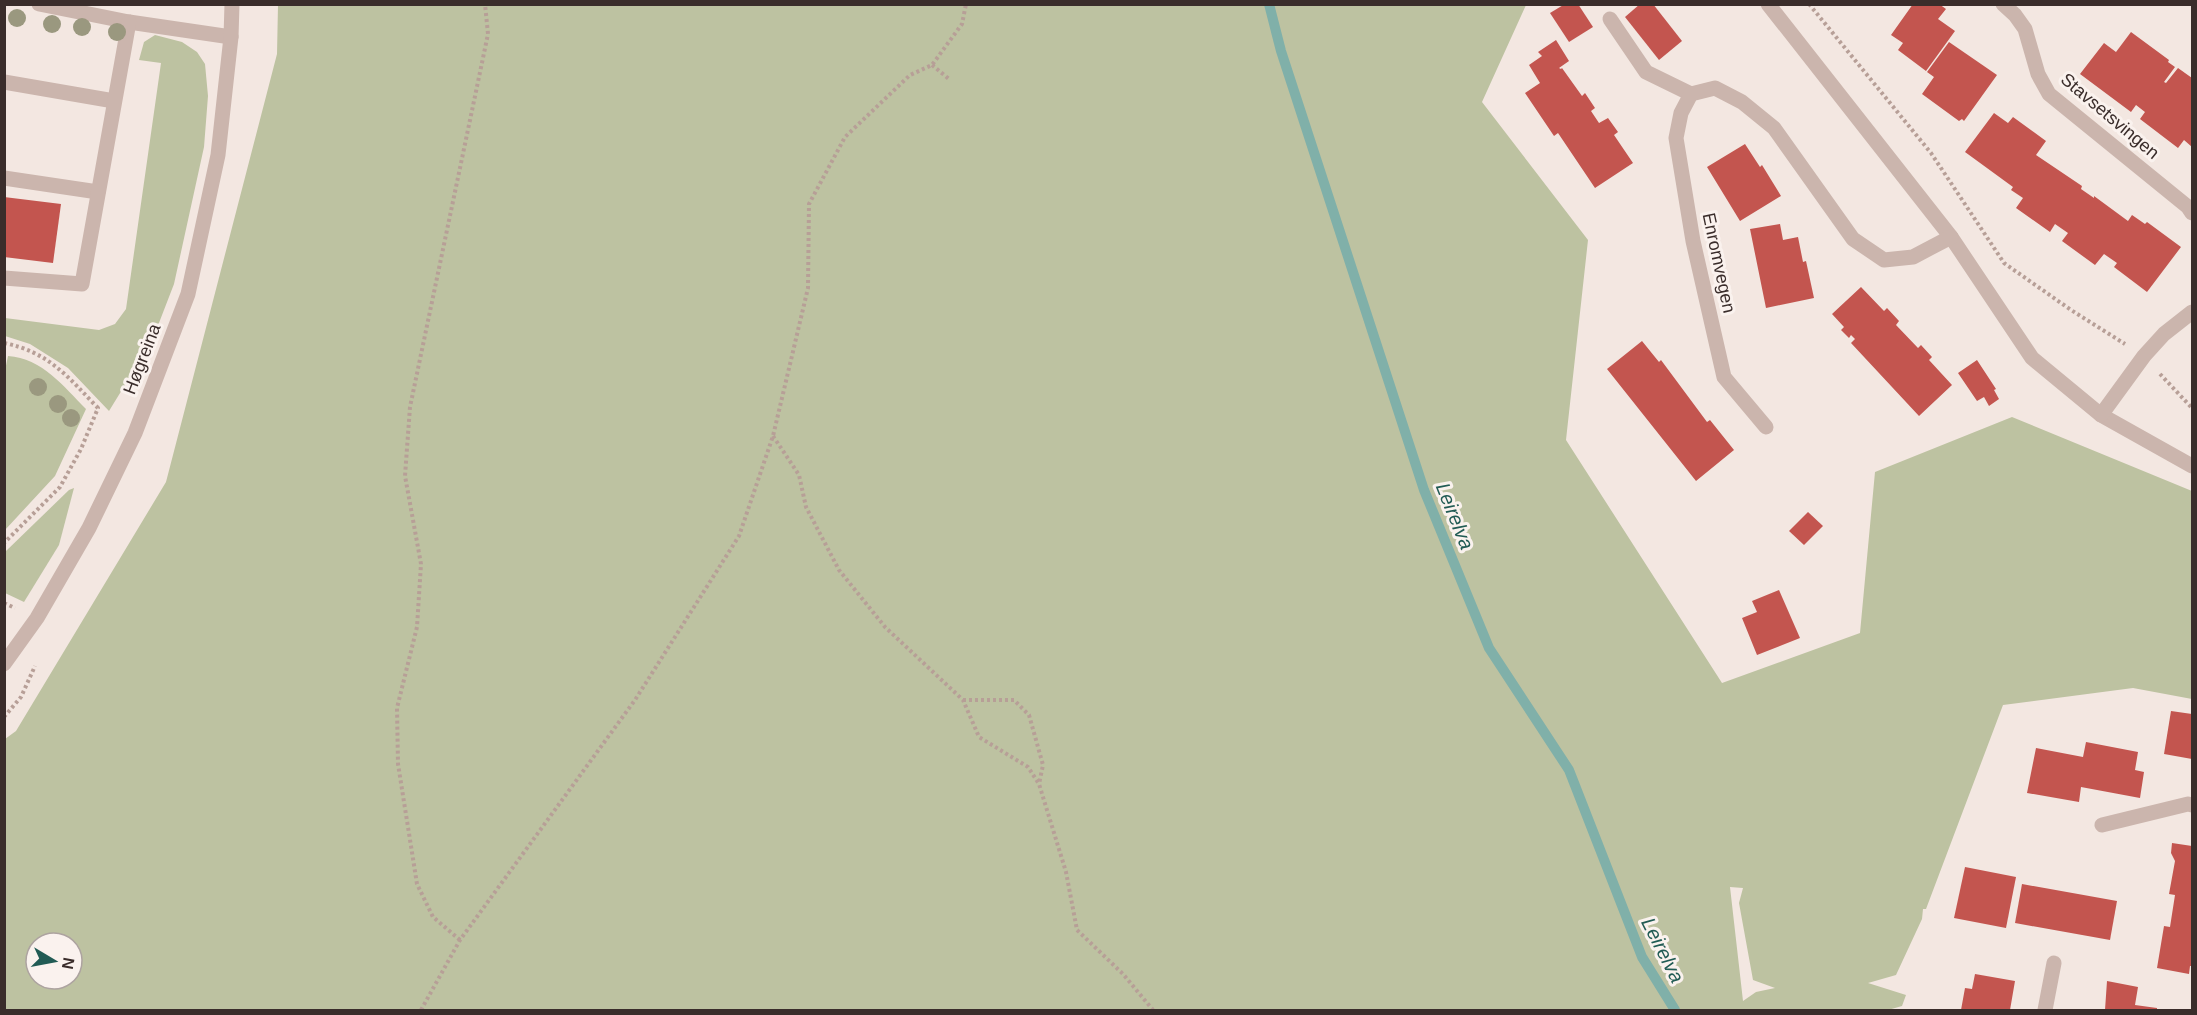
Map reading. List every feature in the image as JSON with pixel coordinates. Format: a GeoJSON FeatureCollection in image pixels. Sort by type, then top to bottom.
{"type":"FeatureCollection","features":[{"type":"Feature","properties":{"kind":"street"},"geometry":{"type":"LineString","coordinates":[[39,4],[129,22],[231,37]]}},
{"type":"Feature","properties":{"kind":"street","name":"Høgreina"},"geometry":{"type":"LineString","coordinates":[[4,664],[37,618],[89,528],[135,433],[188,294],[218,155],[231,37],[232,4]]}},
{"type":"Feature","properties":{"kind":"street"},"geometry":{"type":"LineString","coordinates":[[1768,4],[1951,237],[2032,358],[2101,415],[2193,466]]}},
{"type":"Feature","properties":{"kind":"street","name":"Stavsetsvingen"},"geometry":{"type":"LineString","coordinates":[[2003,4],[2025,29],[2038,74],[2049,94],[2193,213]]}},
{"type":"Feature","properties":{"kind":"street"},"geometry":{"type":"LineString","coordinates":[[1610,19],[1646,72],[1691,94],[1715,88],[1742,102],[1774,128],[1853,239],[1884,260],[1913,257],[1951,237]]}},
{"type":"Feature","properties":{"kind":"street"},"geometry":{"type":"LineString","coordinates":[[4,278],[82,284],[129,22]]}},
{"type":"Feature","properties":{"kind":"street"},"geometry":{"type":"LineString","coordinates":[[4,82],[114,101]]}},
{"type":"Feature","properties":{"kind":"street","name":"Enromvegen"},"geometry":{"type":"LineString","coordinates":[[1691,94],[1681,114],[1676,138],[1696,253],[1724,377],[1766,428]]}},
{"type":"Feature","properties":{"kind":"street"},"geometry":{"type":"LineString","coordinates":[[4,178],[98,192]]}},
{"type":"Feature","properties":{"kind":"street"},"geometry":{"type":"LineString","coordinates":[[2101,415],[2144,356],[2164,334],[2193,312]]}},
{"type":"Feature","properties":{"kind":"street"},"geometry":{"type":"LineString","coordinates":[[2102,825],[2190,805]]}},
{"type":"Feature","properties":{"kind":"street"},"geometry":{"type":"LineString","coordinates":[[2045,1011],[2054,963]]}},
{"type":"Feature","properties":{"kind":"path"},"geometry":{"type":"LineString","coordinates":[[460,940],[433,917],[417,884],[398,764],[397,708],[417,627],[421,564],[405,476],[410,406],[488,34],[485,4]]}},
{"type":"Feature","properties":{"kind":"path"},"geometry":{"type":"LineString","coordinates":[[421,1011],[460,940],[635,700],[739,536],[772,436],[808,288],[809,204],[845,137],[910,75],[932,65],[962,24],[966,4]]}},
{"type":"Feature","properties":{"kind":"path"},"geometry":{"type":"LineString","coordinates":[[1809,4],[1931,153],[2004,263],[2071,310],[2144,356],[2193,408]]}},
{"type":"Feature","properties":{"kind":"path"},"geometry":{"type":"LineString","coordinates":[[932,65],[949,79]]}},
{"type":"Feature","properties":{"kind":"path"},"geometry":{"type":"LineString","coordinates":[[4,343],[24,347],[58,366],[98,408],[81,449],[60,487],[4,543]]}},
{"type":"Feature","properties":{"kind":"path"},"geometry":{"type":"LineString","coordinates":[[772,436],[799,475],[806,507],[839,570],[885,627],[963,700],[979,737],[1028,767],[1039,784],[1066,872],[1077,930],[1123,974],[1153,1011]]}},
{"type":"Feature","properties":{"kind":"path"},"geometry":{"type":"LineString","coordinates":[[963,700],[1014,700],[1029,715],[1043,765],[1039,784]]}},
{"type":"Feature","properties":{"kind":"green space"},"geometry":{"type":"Polygon","coordinates":[[[278,5],[1526,5],[1482,102],[1588,240],[1566,440],[1722,683],[1860,633],[1875,472],[2012,417],[2192,491],[2192,699],[2133,688],[2003,705],[1926,909],[1923,909],[1922,919],[1896,975],[1868,983],[1906,995],[1902,1006],[1888,1010],[5,1010],[5,739],[16,731],[166,482],[277,54],[278,5]],[[1730,887],[1743,1001],[1756,992],[1775,988],[1753,980],[1739,903],[1743,888],[1730,887]]]}},
{"type":"Feature","properties":{"kind":"green space"},"geometry":{"type":"Polygon","coordinates":[[[155,35],[182,42],[197,52],[205,64],[208,96],[204,147],[174,284],[152,341],[109,411],[68,368],[30,344],[5,336],[5,318],[99,330],[115,324],[126,309],[161,63],[139,60],[144,42],[155,35]]]}},
{"type":"Feature","properties":{"kind":"green space"},"geometry":{"type":"Polygon","coordinates":[[[8,356],[20,358],[42,368],[61,383],[86,409],[55,476],[5,530],[4,375],[8,356]]]}},
{"type":"Feature","properties":{"kind":"green space"},"geometry":{"type":"Polygon","coordinates":[[[74,488],[59,545],[24,602],[5,593],[5,552],[69,490],[74,488]]]}},
{"type":"Feature","properties":{"kind":"building"},"geometry":{"type":"Polygon","coordinates":[[[1565,4],[1578,4],[1593,27],[1569,42],[1550,13],[1565,4]]]}},
{"type":"Feature","properties":{"kind":"building"},"geometry":{"type":"Polygon","coordinates":[[[1640,4],[1653,4],[1682,41],[1659,60],[1625,17],[1640,4]]]}},
{"type":"Feature","properties":{"kind":"building"},"geometry":{"type":"Polygon","coordinates":[[[1913,4],[1939,4],[1946,9],[1938,19],[1955,31],[1926,71],[1898,50],[1903,43],[1891,35],[1913,4]]]}},
{"type":"Feature","properties":{"kind":"building"},"geometry":{"type":"Polygon","coordinates":[[[2131,32],[2175,67],[2164,82],[2166,83],[2178,68],[2192,78],[2192,147],[2184,140],[2178,148],[2140,119],[2145,112],[2136,105],[2131,112],[2080,74],[2104,43],[2116,52],[2131,32]]]}},
{"type":"Feature","properties":{"kind":"building"},"geometry":{"type":"Polygon","coordinates":[[[1556,40],[1569,61],[1559,68],[1562,68],[1582,96],[1585,93],[1595,108],[1591,111],[1599,123],[1608,118],[1618,132],[1614,135],[1633,163],[1595,188],[1558,133],[1554,136],[1525,93],[1540,83],[1529,65],[1542,56],[1538,52],[1556,40]]]}},
{"type":"Feature","properties":{"kind":"building"},"geometry":{"type":"Polygon","coordinates":[[[1949,42],[1997,75],[1964,121],[1962,119],[1959,121],[1922,94],[1934,77],[1927,72],[1949,42]]]}},
{"type":"Feature","properties":{"kind":"building"},"geometry":{"type":"Polygon","coordinates":[[[1994,113],[2008,123],[2013,117],[2046,141],[2036,155],[2082,186],[2081,189],[2128,221],[2132,215],[2145,224],[2147,222],[2181,247],[2147,292],[2114,267],[2117,263],[2104,254],[2095,265],[2062,241],[2068,233],[2055,224],[2050,232],[2016,208],[2023,198],[2011,190],[2013,187],[1965,152],[1994,113]]]}},
{"type":"Feature","properties":{"kind":"building"},"geometry":{"type":"Polygon","coordinates":[[[1745,144],[1760,167],[1762,165],[1781,196],[1740,221],[1707,167],[1745,144]]]}},
{"type":"Feature","properties":{"kind":"building"},"geometry":{"type":"Polygon","coordinates":[[[4,197],[61,204],[53,263],[4,257],[4,197]]]}},
{"type":"Feature","properties":{"kind":"building"},"geometry":{"type":"Polygon","coordinates":[[[1780,224],[1783,240],[1798,237],[1814,298],[1766,308],[1750,229],[1780,224]]]}},
{"type":"Feature","properties":{"kind":"building"},"geometry":{"type":"Polygon","coordinates":[[[1861,287],[1884,311],[1887,308],[1899,321],[1896,325],[1918,348],[1921,345],[1932,357],[1929,360],[1952,385],[1919,416],[1851,343],[1855,339],[1851,335],[1849,338],[1841,330],[1844,327],[1832,314],[1861,287]]]}},
{"type":"Feature","properties":{"kind":"building"},"geometry":{"type":"Polygon","coordinates":[[[1642,341],[1659,362],[1661,360],[1707,422],[1710,420],[1734,450],[1696,481],[1607,369],[1642,341]]]}},
{"type":"Feature","properties":{"kind":"building"},"geometry":{"type":"Polygon","coordinates":[[[1977,360],[1996,389],[1994,390],[1999,399],[1989,406],[1984,397],[1977,401],[1958,373],[1977,360]]]}},
{"type":"Feature","properties":{"kind":"building"},"geometry":{"type":"Polygon","coordinates":[[[1808,512],[1823,526],[1804,545],[1789,531],[1808,512]]]}},
{"type":"Feature","properties":{"kind":"building"},"geometry":{"type":"Polygon","coordinates":[[[1779,590],[1800,638],[1757,655],[1742,618],[1757,612],[1752,601],[1779,590]]]}},
{"type":"Feature","properties":{"kind":"building"},"geometry":{"type":"Polygon","coordinates":[[[2171,711],[2192,714],[2192,759],[2164,754],[2171,711]]]}},
{"type":"Feature","properties":{"kind":"building"},"geometry":{"type":"Polygon","coordinates":[[[2086,742],[2138,752],[2135,770],[2144,772],[2140,798],[2081,787],[2079,802],[2027,793],[2036,748],[2083,757],[2086,742]]]}},
{"type":"Feature","properties":{"kind":"building"},"geometry":{"type":"Polygon","coordinates":[[[2172,843],[2192,846],[2192,966],[2190,966],[2189,974],[2157,968],[2164,926],[2170,927],[2175,895],[2169,894],[2175,861],[2171,853],[2172,843]]]}},
{"type":"Feature","properties":{"kind":"building"},"geometry":{"type":"Polygon","coordinates":[[[1965,867],[2016,877],[2006,928],[1954,918],[1965,867]]]}},
{"type":"Feature","properties":{"kind":"building"},"geometry":{"type":"Polygon","coordinates":[[[2022,884],[2117,901],[2110,940],[2015,923],[2022,884]]]}},
{"type":"Feature","properties":{"kind":"building"},"geometry":{"type":"Polygon","coordinates":[[[1975,974],[2015,981],[2010,1010],[1961,1010],[1965,988],[1972,989],[1975,974]]]}},
{"type":"Feature","properties":{"kind":"building"},"geometry":{"type":"Polygon","coordinates":[[[2107,981],[2138,987],[2135,1005],[2157,1008],[2157,1010],[2105,1010],[2107,981]]]}},
{"type":"Feature","properties":{"kind":"waterway","name":"Leirelva"},"geometry":{"type":"LineString","coordinates":[[1269,4],[1281,51],[1424,490],[1489,648],[1569,770],[1642,957],[1675,1010]]}}]}
